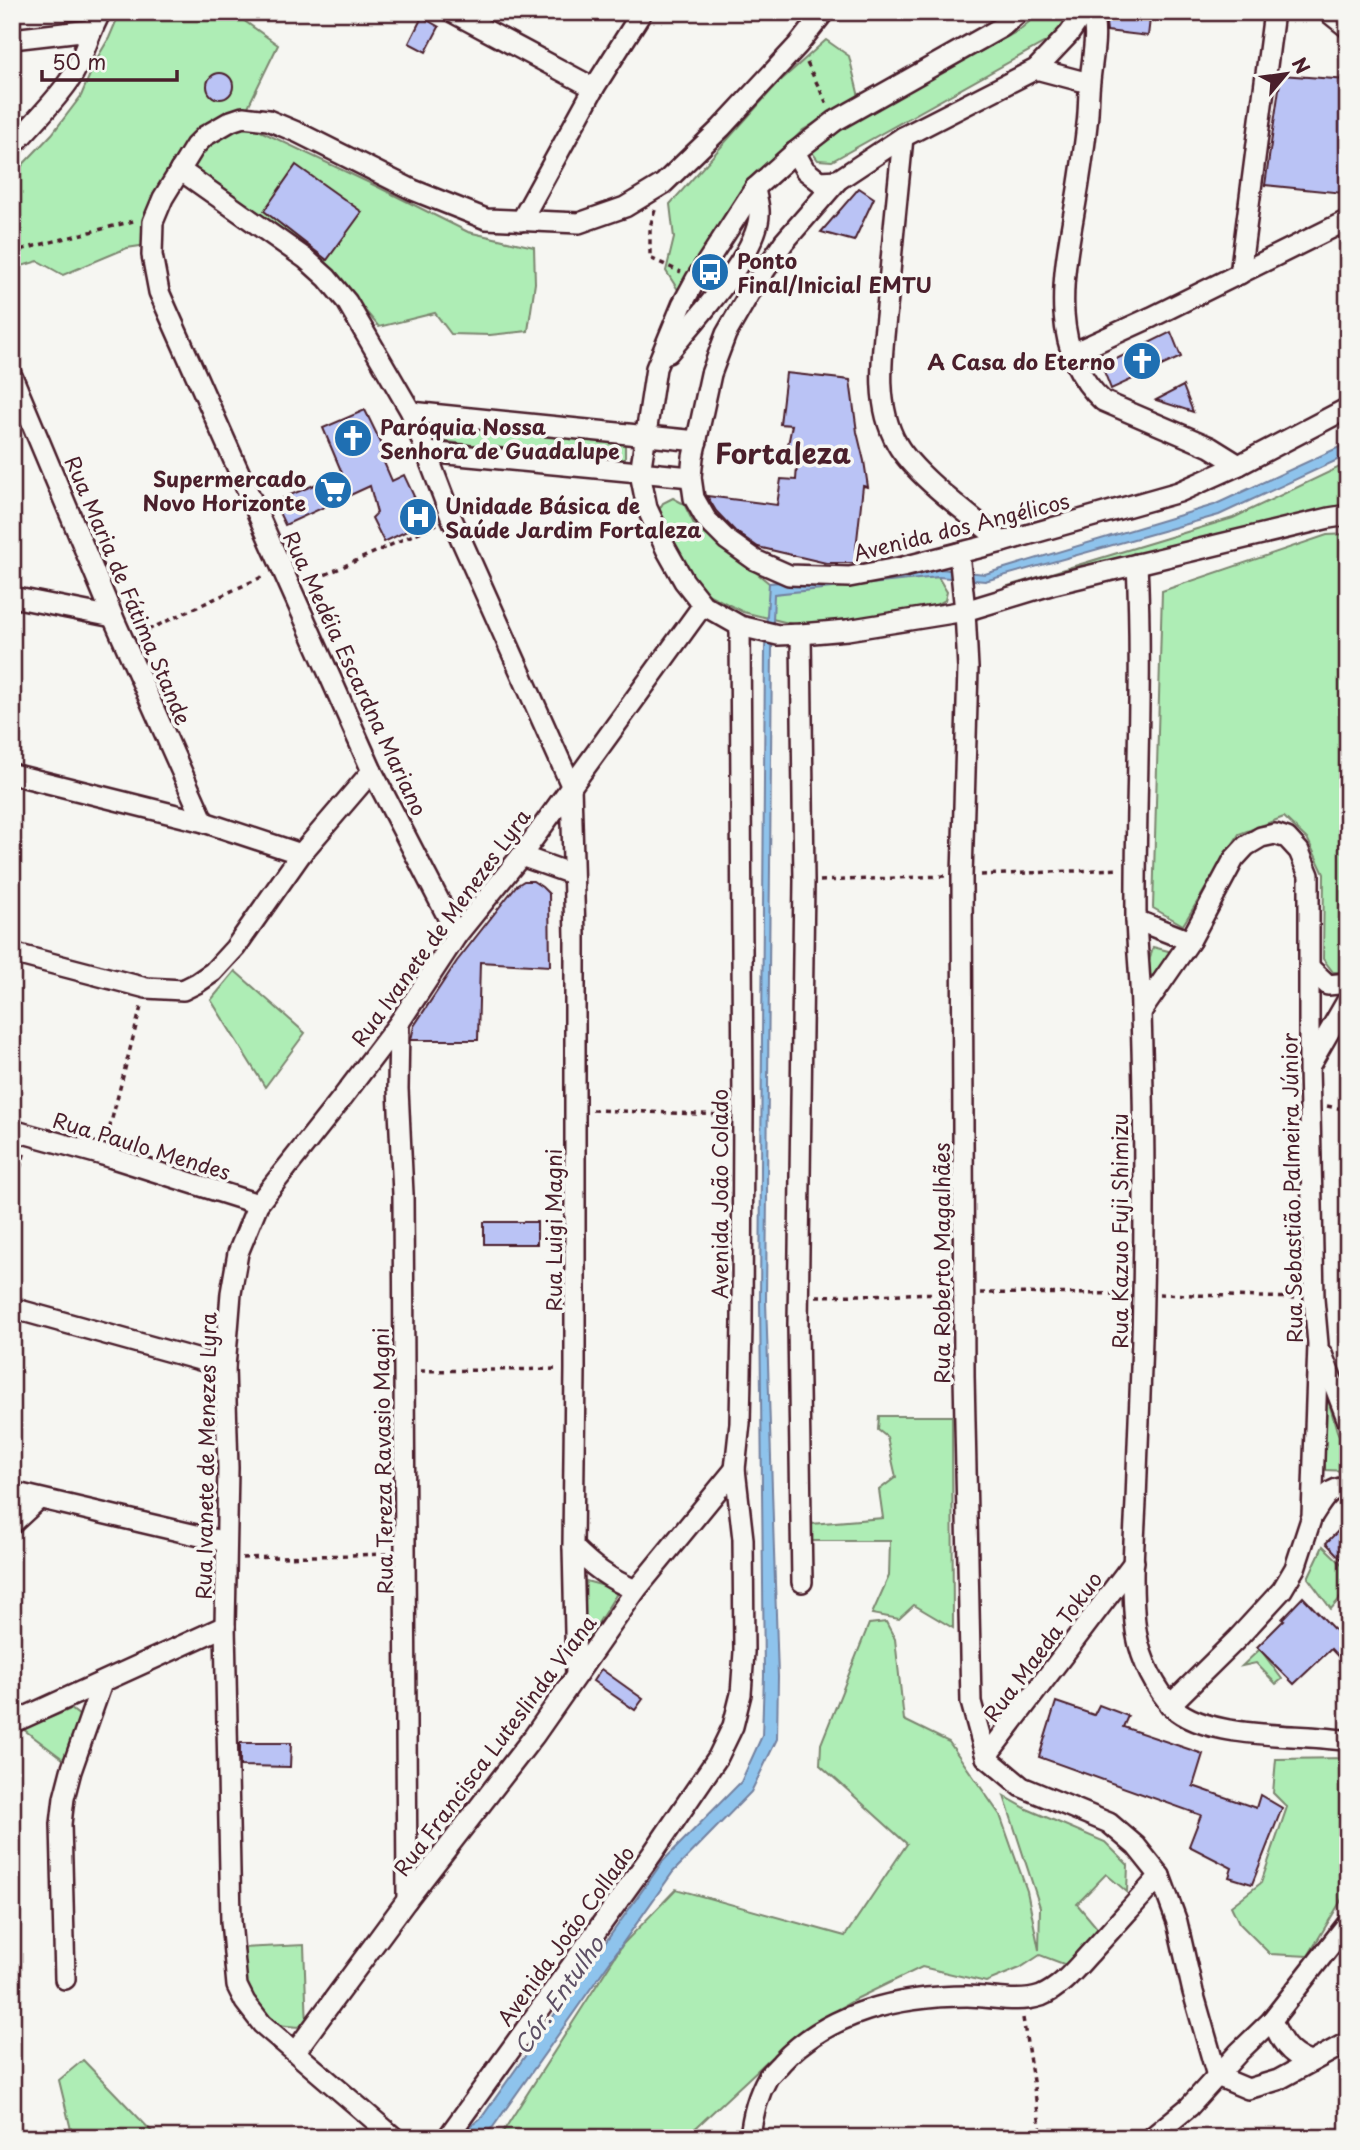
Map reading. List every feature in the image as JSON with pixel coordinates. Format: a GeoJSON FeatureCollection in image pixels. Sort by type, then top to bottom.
{"type":"FeatureCollection","features":[{"type":"Feature","properties":{"kind":"street"},"geometry":{"type":"LineString","coordinates":[[12,147],[69,80],[90,30],[101,12]]}},
{"type":"Feature","properties":{"kind":"street"},"geometry":{"type":"LineString","coordinates":[[452,12],[594,88]]}},
{"type":"Feature","properties":{"kind":"street"},"geometry":{"type":"LineString","coordinates":[[521,221],[594,88],[642,12]]}},
{"type":"Feature","properties":{"kind":"street","name":"Rua Medéia Escardna Mariano"},"geometry":{"type":"LineString","coordinates":[[457,935],[372,772],[159,292],[152,255],[153,222],[163,198],[195,146],[218,127],[243,117],[268,120],[299,133],[413,190],[486,219],[579,223],[625,206],[663,184],[721,128],[798,45],[824,12]]}},
{"type":"Feature","properties":{"kind":"street"},"geometry":{"type":"LineString","coordinates":[[1019,12],[1002,27],[835,121],[795,152],[755,188],[696,279],[682,305],[656,368],[640,473],[647,508],[684,581],[703,606],[740,626],[778,635],[801,635],[965,611],[1054,583],[1329,518],[1348,516]]}},
{"type":"Feature","properties":{"kind":"street","name":"Avenida dos Angélicos"},"geometry":{"type":"LineString","coordinates":[[1084,12],[1069,34],[1036,69],[903,137],[838,180],[784,242],[726,334],[711,374],[691,477],[694,498],[706,519],[727,540],[755,560],[789,575],[849,577],[903,567],[1002,542],[1179,492],[1239,465],[1348,408]]}},
{"type":"Feature","properties":{"kind":"street"},"geometry":{"type":"LineString","coordinates":[[1092,12],[1095,44],[1089,83],[1088,123],[1063,288],[1064,320],[1071,354],[1090,389],[1103,401],[1223,454],[1239,465]]}},
{"type":"Feature","properties":{"kind":"street"},"geometry":{"type":"LineString","coordinates":[[1240,274],[1274,12]]}},
{"type":"Feature","properties":{"kind":"street"},"geometry":{"type":"LineString","coordinates":[[1328,12],[1348,27]]}},
{"type":"Feature","properties":{"kind":"street"},"geometry":{"type":"LineString","coordinates":[[12,39],[90,30]]}},
{"type":"Feature","properties":{"kind":"street"},"geometry":{"type":"LineString","coordinates":[[1036,69],[1089,83]]}},
{"type":"Feature","properties":{"kind":"street"},"geometry":{"type":"LineString","coordinates":[[903,137],[881,381],[885,410],[898,446],[918,470],[1002,542]]}},
{"type":"Feature","properties":{"kind":"street"},"geometry":{"type":"LineString","coordinates":[[795,152],[805,170],[818,181],[838,180]]}},
{"type":"Feature","properties":{"kind":"street"},"geometry":{"type":"LineString","coordinates":[[180,170],[306,259],[347,302],[411,412],[451,517],[571,785]]}},
{"type":"Feature","properties":{"kind":"street"},"geometry":{"type":"LineString","coordinates":[[656,368],[719,292],[749,246],[760,213],[755,188]]}},
{"type":"Feature","properties":{"kind":"street"},"geometry":{"type":"LineString","coordinates":[[1071,354],[1348,220]]}},
{"type":"Feature","properties":{"kind":"street","name":"Rua Maria de Fátima Stande"},"geometry":{"type":"LineString","coordinates":[[12,376],[113,617],[204,822]]}},
{"type":"Feature","properties":{"kind":"street"},"geometry":{"type":"LineString","coordinates":[[411,412],[697,441]]}},
{"type":"Feature","properties":{"kind":"street"},"geometry":{"type":"LineString","coordinates":[[1190,440],[1203,465],[1199,484]]}},
{"type":"Feature","properties":{"kind":"street"},"geometry":{"type":"LineString","coordinates":[[427,452],[691,477]]}},
{"type":"Feature","properties":{"kind":"street","name":"Rua Roberto Magalhães"},"geometry":{"type":"LineString","coordinates":[[959,553],[968,668],[962,876],[963,1293],[971,1702],[986,1757]]}},
{"type":"Feature","properties":{"kind":"street","name":"Rua Kazuo Fuji Shimizu"},"geometry":{"type":"LineString","coordinates":[[1137,564],[1140,629],[1136,920],[1141,1012],[1143,1294],[1133,1562],[1134,1615],[1140,1651],[1148,1673],[1170,1705],[1211,1727],[1348,1741]]}},
{"type":"Feature","properties":{"kind":"street"},"geometry":{"type":"LineString","coordinates":[[12,597],[113,617]]}},
{"type":"Feature","properties":{"kind":"street","name":"Rua Ivanete de Menezes Lyra"},"geometry":{"type":"LineString","coordinates":[[395,2138],[262,2024],[245,2002],[237,1986],[231,1921],[225,1626],[228,1468],[225,1367],[231,1293],[238,1254],[258,1204],[399,1023],[457,935],[521,856],[703,606]]}},
{"type":"Feature","properties":{"kind":"street","name":"Avenida João Colado"},"geometry":{"type":"LineString","coordinates":[[718,1757],[733,1726],[741,1694],[743,1662],[743,1539],[735,1469],[741,1398],[743,1115],[740,626]]}},
{"type":"Feature","properties":{"kind":"street"},"geometry":{"type":"LineString","coordinates":[[801,635],[804,881],[799,1296],[802,1582]]}},
{"type":"Feature","properties":{"kind":"street"},"geometry":{"type":"LineString","coordinates":[[12,953],[146,988],[183,990],[197,983],[213,972],[235,948],[301,854],[372,772]]}},
{"type":"Feature","properties":{"kind":"street"},"geometry":{"type":"LineString","coordinates":[[12,774],[204,822],[301,854]]}},
{"type":"Feature","properties":{"kind":"street","name":"Rua Luigi Magni"},"geometry":{"type":"LineString","coordinates":[[571,785],[575,936],[573,1547],[576,1675]]}},
{"type":"Feature","properties":{"kind":"street","name":"Rua Sebastião Palmeira Júnior"},"geometry":{"type":"LineString","coordinates":[[1170,1705],[1282,1590],[1295,1568],[1312,1516],[1318,1344],[1314,1299],[1309,875],[1299,851],[1287,838],[1275,834],[1261,837],[1245,846],[1234,859],[1190,941]]}},
{"type":"Feature","properties":{"kind":"street"},"geometry":{"type":"LineString","coordinates":[[521,856],[572,874]]}},
{"type":"Feature","properties":{"kind":"street"},"geometry":{"type":"LineString","coordinates":[[1136,920],[1190,941],[1141,1012]]}},
{"type":"Feature","properties":{"kind":"street"},"geometry":{"type":"LineString","coordinates":[[1310,968],[1328,985],[1348,983]]}},
{"type":"Feature","properties":{"kind":"street"},"geometry":{"type":"LineString","coordinates":[[1310,1066],[1348,999]]}},
{"type":"Feature","properties":{"kind":"street","name":"Rua Tereza Ravasio Magni"},"geometry":{"type":"LineString","coordinates":[[399,1023],[398,1088],[403,1194],[407,1900]]}},
{"type":"Feature","properties":{"kind":"street","name":"Rua Paulo Mendes"},"geometry":{"type":"LineString","coordinates":[[21,1133],[103,1155],[258,1204]]}},
{"type":"Feature","properties":{"kind":"street"},"geometry":{"type":"LineString","coordinates":[[12,1308],[225,1367]]}},
{"type":"Feature","properties":{"kind":"street"},"geometry":{"type":"LineString","coordinates":[[1318,1344],[1348,1421]]}},
{"type":"Feature","properties":{"kind":"street","name":"Rua Francisca Luteslinda Viana"},"geometry":{"type":"LineString","coordinates":[[295,2052],[407,1900],[534,1736],[636,1590],[735,1469]]}},
{"type":"Feature","properties":{"kind":"street"},"geometry":{"type":"LineString","coordinates":[[1312,1516],[1328,1492],[1337,1488],[1348,1488]]}},
{"type":"Feature","properties":{"kind":"street"},"geometry":{"type":"LineString","coordinates":[[12,1492],[226,1550]]}},
{"type":"Feature","properties":{"kind":"street"},"geometry":{"type":"LineString","coordinates":[[12,1524],[38,1499]]}},
{"type":"Feature","properties":{"kind":"street"},"geometry":{"type":"LineString","coordinates":[[573,1547],[596,1570],[619,1584],[636,1590]]}},
{"type":"Feature","properties":{"kind":"street","name":"Rua Maeda Tokuo"},"geometry":{"type":"LineString","coordinates":[[986,1757],[1133,1562]]}},
{"type":"Feature","properties":{"kind":"street"},"geometry":{"type":"LineString","coordinates":[[12,1723],[225,1626]]}},
{"type":"Feature","properties":{"kind":"street"},"geometry":{"type":"LineString","coordinates":[[65,1979],[61,1836],[65,1798],[71,1771],[102,1683]]}},
{"type":"Feature","properties":{"kind":"street","name":"Avenida João Collado"},"geometry":{"type":"LineString","coordinates":[[447,2138],[652,1854],[718,1757]]}},
{"type":"Feature","properties":{"kind":"street"},"geometry":{"type":"LineString","coordinates":[[986,1757],[1023,1787],[1109,1823],[1136,1846],[1160,1876],[1177,1922],[1193,1992],[1217,2076]]}},
{"type":"Feature","properties":{"kind":"street"},"geometry":{"type":"LineString","coordinates":[[750,2138],[753,2112],[769,2077],[794,2050],[817,2033],[845,2018],[879,2006],[920,1997],[1020,1999],[1040,1996],[1064,1981],[1160,1876]]}},
{"type":"Feature","properties":{"kind":"street"},"geometry":{"type":"LineString","coordinates":[[1151,2138],[1189,2107],[1272,2020],[1348,1923]]}},
{"type":"Feature","properties":{"kind":"street"},"geometry":{"type":"LineString","coordinates":[[1272,2020],[1286,2047],[1296,2057],[1309,2062]]}},
{"type":"Feature","properties":{"kind":"street"},"geometry":{"type":"LineString","coordinates":[[1217,2076],[1248,2089],[1278,2080],[1348,2042]]}},
{"type":"Feature","properties":{"kind":"path"},"geometry":{"type":"LineString","coordinates":[[798,45],[835,121]]}},
{"type":"Feature","properties":{"kind":"path"},"geometry":{"type":"LineString","coordinates":[[663,184],[650,227],[650,258],[696,279]]}},
{"type":"Feature","properties":{"kind":"path"},"geometry":{"type":"LineString","coordinates":[[12,251],[156,215]]}},
{"type":"Feature","properties":{"kind":"path"},"geometry":{"type":"LineString","coordinates":[[292,589],[451,517]]}},
{"type":"Feature","properties":{"kind":"path"},"geometry":{"type":"LineString","coordinates":[[125,641],[283,568]]}},
{"type":"Feature","properties":{"kind":"path"},"geometry":{"type":"LineString","coordinates":[[804,881],[1138,869]]}},
{"type":"Feature","properties":{"kind":"path"},"geometry":{"type":"LineString","coordinates":[[103,1155],[146,988]]}},
{"type":"Feature","properties":{"kind":"path"},"geometry":{"type":"LineString","coordinates":[[575,1110],[743,1115]]}},
{"type":"Feature","properties":{"kind":"path"},"geometry":{"type":"LineString","coordinates":[[12,1196],[21,1133]]}},
{"type":"Feature","properties":{"kind":"path"},"geometry":{"type":"LineString","coordinates":[[799,1296],[1143,1294],[1314,1299]]}},
{"type":"Feature","properties":{"kind":"path"},"geometry":{"type":"LineString","coordinates":[[403,1371],[575,1369]]}},
{"type":"Feature","properties":{"kind":"path"},"geometry":{"type":"LineString","coordinates":[[226,1550],[406,1554]]}},
{"type":"Feature","properties":{"kind":"path"},"geometry":{"type":"LineString","coordinates":[[1020,1999],[1042,2138]]}},
{"type":"Feature","properties":{"kind":"green space"},"geometry":{"type":"Polygon","coordinates":[[[120,12],[232,12],[278,45],[243,117],[260,131],[468,232],[534,247],[535,283],[528,331],[490,335],[451,334],[435,313],[379,327],[340,281],[180,171],[153,244],[127,248],[63,275],[38,261],[12,269],[12,176],[52,134],[81,96],[120,12]]]}},
{"type":"Feature","properties":{"kind":"green space"},"geometry":{"type":"Polygon","coordinates":[[[1041,12],[1067,12],[1066,22],[1047,41],[832,161],[818,160],[811,151],[825,136],[1018,31],[1041,12]]]}},
{"type":"Feature","properties":{"kind":"green space"},"geometry":{"type":"Polygon","coordinates":[[[826,40],[849,56],[859,97],[803,130],[762,171],[680,293],[666,271],[674,238],[670,204],[778,83],[826,40]]]}},
{"type":"Feature","properties":{"kind":"green space"},"geometry":{"type":"Polygon","coordinates":[[[431,417],[625,442],[625,466],[442,441],[431,417]]]}},
{"type":"Feature","properties":{"kind":"green space"},"geometry":{"type":"Polygon","coordinates":[[[1348,463],[1348,519],[1005,587],[1233,518],[1348,463]]]}},
{"type":"Feature","properties":{"kind":"green space"},"geometry":{"type":"Polygon","coordinates":[[[673,498],[684,504],[696,528],[769,583],[841,584],[938,577],[947,592],[945,600],[926,611],[797,625],[743,612],[702,591],[672,545],[656,515],[663,503],[673,498]]]}},
{"type":"Feature","properties":{"kind":"green space"},"geometry":{"type":"Polygon","coordinates":[[[1348,534],[1348,972],[1333,972],[1323,959],[1324,874],[1308,840],[1284,817],[1239,834],[1183,925],[1153,908],[1162,591],[1327,535],[1348,534]]]}},
{"type":"Feature","properties":{"kind":"green space"},"geometry":{"type":"Polygon","coordinates":[[[1153,947],[1172,952],[1159,977],[1145,974],[1153,947]]]}},
{"type":"Feature","properties":{"kind":"green space"},"geometry":{"type":"Polygon","coordinates":[[[235,971],[305,1033],[265,1087],[211,1000],[235,971]]]}},
{"type":"Feature","properties":{"kind":"green space"},"geometry":{"type":"Polygon","coordinates":[[[1321,1389],[1325,1389],[1337,1431],[1348,1454],[1348,1471],[1325,1470],[1321,1389]]]}},
{"type":"Feature","properties":{"kind":"green space"},"geometry":{"type":"Polygon","coordinates":[[[879,1416],[952,1416],[953,1628],[914,1605],[899,1619],[872,1614],[889,1576],[890,1541],[811,1541],[811,1524],[883,1518],[879,1490],[896,1477],[887,1437],[878,1430],[879,1416]]]}},
{"type":"Feature","properties":{"kind":"green space"},"geometry":{"type":"Polygon","coordinates":[[[1323,1546],[1348,1570],[1348,1589],[1331,1609],[1308,1578],[1323,1546]]]}},
{"type":"Feature","properties":{"kind":"green space"},"geometry":{"type":"Polygon","coordinates":[[[586,1581],[619,1590],[583,1647],[586,1581]]]}},
{"type":"Feature","properties":{"kind":"green space"},"geometry":{"type":"Polygon","coordinates":[[[886,1622],[895,1639],[904,1720],[949,1742],[1000,1815],[1027,1891],[1039,1950],[1040,1907],[1004,1796],[1027,1809],[1105,1842],[1128,1865],[1127,1892],[1106,1874],[1077,1904],[1098,1929],[1069,1966],[1040,1955],[1020,1968],[986,1982],[922,1967],[858,1998],[795,2035],[685,2138],[499,2138],[623,1944],[676,1889],[845,1936],[907,1844],[820,1765],[821,1744],[869,1624],[886,1622]]]}},
{"type":"Feature","properties":{"kind":"green space"},"geometry":{"type":"Polygon","coordinates":[[[1260,1649],[1282,1679],[1276,1684],[1256,1663],[1242,1666],[1260,1649]]]}},
{"type":"Feature","properties":{"kind":"green space"},"geometry":{"type":"Polygon","coordinates":[[[71,1709],[80,1716],[67,1762],[23,1729],[71,1709]]]}},
{"type":"Feature","properties":{"kind":"green space"},"geometry":{"type":"Polygon","coordinates":[[[1348,1758],[1348,1889],[1308,1956],[1270,1954],[1239,1923],[1231,1906],[1261,1883],[1287,1807],[1273,1793],[1276,1759],[1348,1758]]]}},
{"type":"Feature","properties":{"kind":"green space"},"geometry":{"type":"Polygon","coordinates":[[[304,1945],[307,2027],[272,2024],[256,2016],[249,2010],[244,1998],[241,1948],[304,1945]]]}},
{"type":"Feature","properties":{"kind":"green space"},"geometry":{"type":"Polygon","coordinates":[[[83,2060],[158,2138],[73,2138],[59,2080],[83,2060]]]}},
{"type":"Feature","properties":{"kind":"water"},"geometry":{"type":"Polygon","coordinates":[[[1348,443],[1348,455],[1219,515],[985,581],[938,577],[774,594],[766,1301],[778,1677],[777,1739],[751,1792],[673,1872],[493,2127],[479,2138],[456,2138],[482,2117],[663,1861],[741,1782],[762,1736],[764,1676],[760,1301],[765,648],[769,583],[940,569],[985,574],[1214,505],[1348,443]]]}},
{"type":"Feature","properties":{"kind":"building"},"geometry":{"type":"Polygon","coordinates":[[[1105,14],[1150,19],[1148,36],[1107,31],[1105,14]]]}},
{"type":"Feature","properties":{"kind":"building"},"geometry":{"type":"Polygon","coordinates":[[[422,17],[439,27],[426,52],[409,43],[422,17]]]}},
{"type":"Feature","properties":{"kind":"building"},"geometry":{"type":"Polygon","coordinates":[[[220,73],[229,77],[233,86],[229,95],[220,99],[211,95],[207,86],[211,77],[220,73]]]}},
{"type":"Feature","properties":{"kind":"building"},"geometry":{"type":"Polygon","coordinates":[[[1281,75],[1348,80],[1348,151],[1343,193],[1265,185],[1281,75]]]}},
{"type":"Feature","properties":{"kind":"building"},"geometry":{"type":"Polygon","coordinates":[[[296,165],[362,212],[327,260],[264,211],[296,165]]]}},
{"type":"Feature","properties":{"kind":"building"},"geometry":{"type":"Polygon","coordinates":[[[859,188],[874,198],[854,241],[821,232],[859,188]]]}},
{"type":"Feature","properties":{"kind":"building","name":"A Casa do Eterno"},"geometry":{"type":"Polygon","coordinates":[[[1171,332],[1181,357],[1111,389],[1102,366],[1171,332]]]}},
{"type":"Feature","properties":{"kind":"building"},"geometry":{"type":"Polygon","coordinates":[[[786,373],[850,380],[868,487],[863,486],[856,563],[826,563],[758,547],[735,531],[716,511],[707,496],[777,505],[781,479],[796,480],[798,452],[787,450],[792,425],[780,424],[786,373]]]}},
{"type":"Feature","properties":{"kind":"building"},"geometry":{"type":"Polygon","coordinates":[[[1183,386],[1193,412],[1156,400],[1183,386]]]}},
{"type":"Feature","properties":{"kind":"building"},"geometry":{"type":"Polygon","coordinates":[[[365,410],[384,449],[379,451],[392,481],[404,475],[426,522],[384,542],[372,518],[377,513],[370,486],[285,525],[274,502],[342,473],[323,428],[365,410]]]}},
{"type":"Feature","properties":{"kind":"building"},"geometry":{"type":"Polygon","coordinates":[[[524,881],[533,881],[549,894],[550,966],[480,962],[478,1040],[411,1040],[414,1026],[457,961],[516,886],[524,881]]]}},
{"type":"Feature","properties":{"kind":"building"},"geometry":{"type":"Polygon","coordinates":[[[484,1222],[537,1222],[537,1244],[484,1244],[484,1222]]]}},
{"type":"Feature","properties":{"kind":"building"},"geometry":{"type":"Polygon","coordinates":[[[1340,1529],[1348,1535],[1348,1566],[1326,1543],[1340,1529]]]}},
{"type":"Feature","properties":{"kind":"building"},"geometry":{"type":"Polygon","coordinates":[[[1303,1597],[1348,1644],[1348,1667],[1331,1649],[1294,1684],[1257,1647],[1303,1597]]]}},
{"type":"Feature","properties":{"kind":"building"},"geometry":{"type":"Polygon","coordinates":[[[601,1669],[643,1699],[635,1710],[593,1681],[601,1669]]]}},
{"type":"Feature","properties":{"kind":"building"},"geometry":{"type":"Polygon","coordinates":[[[1056,1702],[1094,1715],[1099,1705],[1128,1716],[1123,1727],[1203,1754],[1193,1786],[1256,1808],[1260,1795],[1282,1808],[1252,1884],[1229,1877],[1232,1868],[1189,1846],[1201,1815],[1039,1757],[1056,1702]]]}},
{"type":"Feature","properties":{"kind":"building"},"geometry":{"type":"Polygon","coordinates":[[[240,1743],[291,1743],[290,1767],[240,1766],[240,1743]]]}},
{"type":"Feature","properties":{"kind":"place","name":"Ponto Final/Inicial EMTU"},"geometry":{"type":"Point","coordinates":[710,272]}},
{"type":"Feature","properties":{"kind":"place","name":"A Casa do Eterno"},"geometry":{"type":"Point","coordinates":[1142,361]}},
{"type":"Feature","properties":{"kind":"place","name":"Paróquia Nossa Senhora de Guadalupe"},"geometry":{"type":"Point","coordinates":[353,438]}},
{"type":"Feature","properties":{"kind":"place","name":"Supermercado Novo Horizonte"},"geometry":{"type":"Point","coordinates":[333,490]}},
{"type":"Feature","properties":{"kind":"place","name":"Unidade Básica de Saúde Jardim Fortaleza"},"geometry":{"type":"Point","coordinates":[418,517]}},
{"type":"Feature","properties":{"kind":"district","name":"Fortaleza"},"geometry":{"type":"Point","coordinates":[783,452]}},
{"type":"Feature","properties":{"kind":"water label","name":"Cór. Entulho"},"geometry":{"type":"Point","coordinates":[558,1995]}}]}
